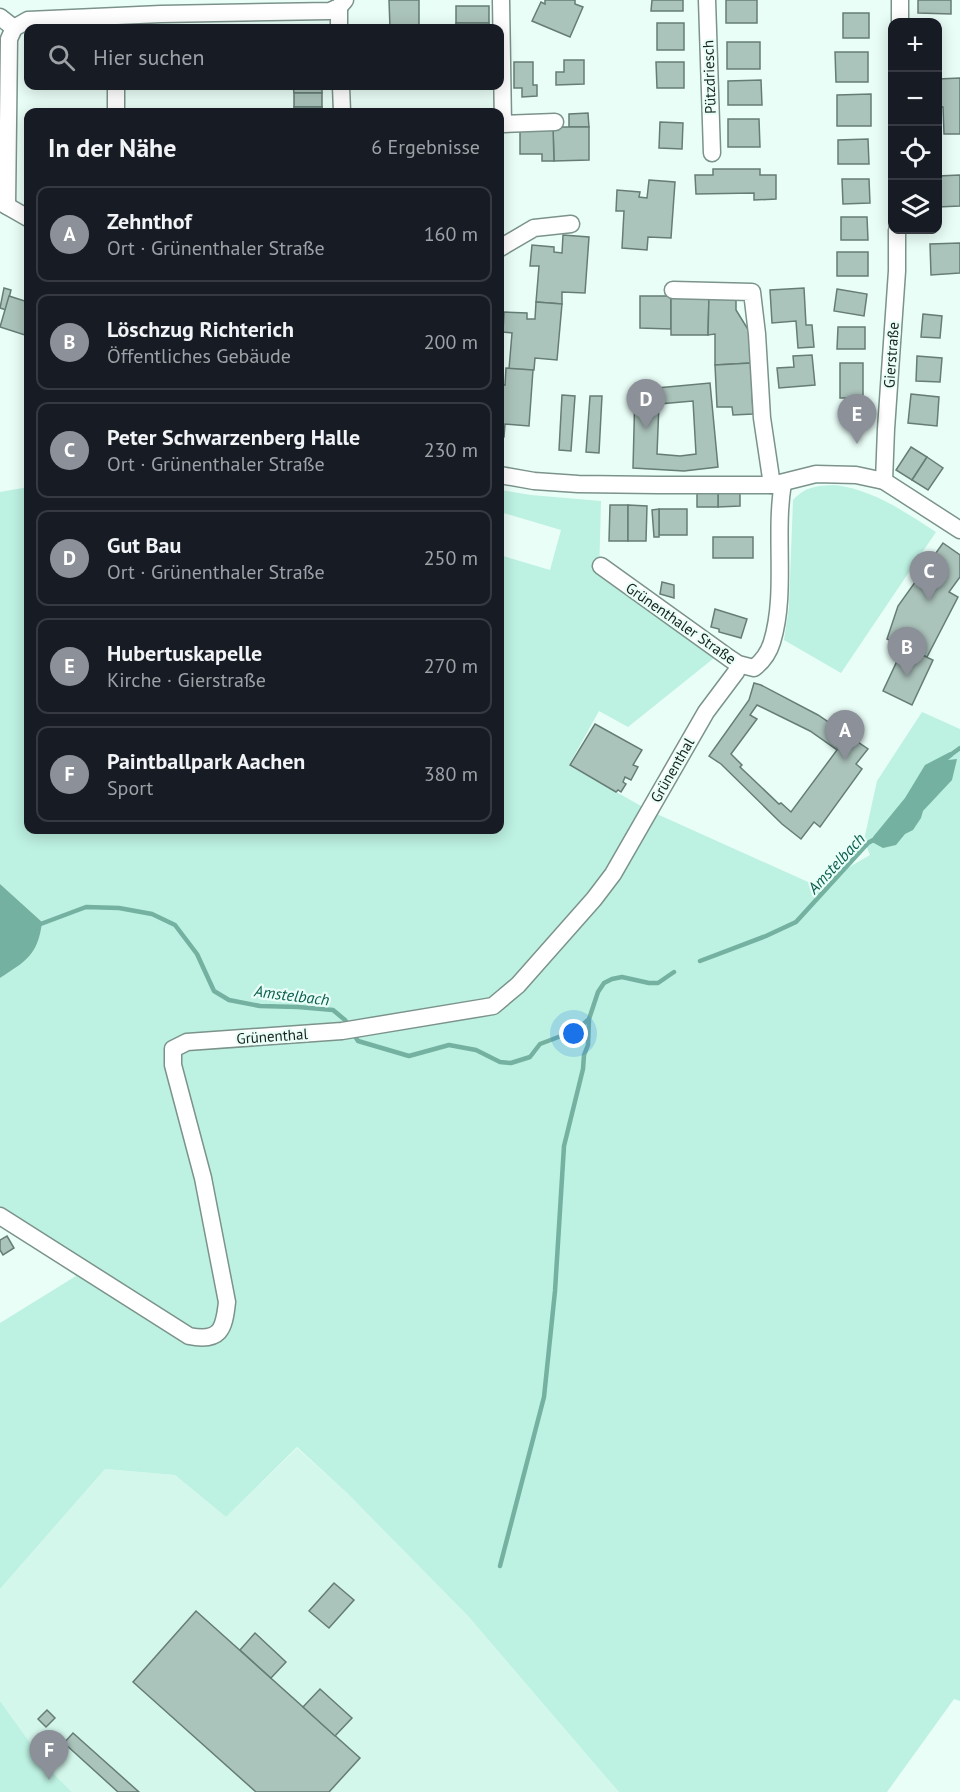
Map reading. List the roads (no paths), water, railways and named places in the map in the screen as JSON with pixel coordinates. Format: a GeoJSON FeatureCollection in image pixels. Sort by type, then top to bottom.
{"type":"FeatureCollection","features":[{"type":"Feature","properties":{"kind":"street"},"geometry":{"type":"LineString","coordinates":[[501,0],[501,24]]}},
{"type":"Feature","properties":{"kind":"street","name":"Pützdriesch"},"geometry":{"type":"LineString","coordinates":[[707,0],[712,153]]}},
{"type":"Feature","properties":{"kind":"street"},"geometry":{"type":"LineString","coordinates":[[900,0],[900,18]]}},
{"type":"Feature","properties":{"kind":"street"},"geometry":{"type":"LineString","coordinates":[[24,216],[4,204],[9,39],[14,28],[28,20],[117,23],[161,14],[330,11],[342,4]]}},
{"type":"Feature","properties":{"kind":"street"},"geometry":{"type":"LineString","coordinates":[[340,24],[342,4]]}},
{"type":"Feature","properties":{"kind":"street"},"geometry":{"type":"LineString","coordinates":[[0,17],[14,28]]}},
{"type":"Feature","properties":{"kind":"street"},"geometry":{"type":"LineString","coordinates":[[116,90],[116,108]]}},
{"type":"Feature","properties":{"kind":"street"},"geometry":{"type":"LineString","coordinates":[[341,90],[342,108]]}},
{"type":"Feature","properties":{"kind":"street"},"geometry":{"type":"LineString","coordinates":[[502,90],[503,108]]}},
{"type":"Feature","properties":{"kind":"street"},"geometry":{"type":"LineString","coordinates":[[504,124],[555,122]]}},
{"type":"Feature","properties":{"kind":"street"},"geometry":{"type":"LineString","coordinates":[[504,246],[534,228],[570,224]]}},
{"type":"Feature","properties":{"kind":"street","name":"Gierstraße"},"geometry":{"type":"LineString","coordinates":[[884,481],[897,271],[897,234]]}},
{"type":"Feature","properties":{"kind":"street","name":"Grünenthaler Straße"},"geometry":{"type":"LineString","coordinates":[[601,566],[738,664],[754,668],[763,661],[772,643],[778,607],[779,504],[778,484],[762,418],[752,292],[674,290]]}},
{"type":"Feature","properties":{"kind":"street"},"geometry":{"type":"LineString","coordinates":[[504,476],[534,481],[578,484],[778,484],[816,474],[856,475],[884,481],[960,530]]}},
{"type":"Feature","properties":{"kind":"street","name":"Grünenthal"},"geometry":{"type":"LineString","coordinates":[[0,1216],[189,1336],[206,1339],[218,1333],[225,1322],[227,1302],[203,1178],[173,1065],[173,1049],[187,1042],[342,1031],[493,1006],[518,985],[594,899],[613,874],[700,722],[736,672],[738,664]]}},
{"type":"Feature","properties":{"kind":"waterway","name":"Amstelbach"},"geometry":{"type":"LineString","coordinates":[[949,756],[960,748]]}},
{"type":"Feature","properties":{"kind":"waterway","name":"Amstelbach"},"geometry":{"type":"LineString","coordinates":[[700,961],[796,922],[868,843],[875,839]]}},
{"type":"Feature","properties":{"kind":"waterway","name":"Amstelbach"},"geometry":{"type":"LineString","coordinates":[[38,925],[86,907],[119,908],[152,914],[175,925],[197,954],[214,991],[229,1000],[260,1006],[333,1010],[345,1020],[358,1041],[409,1056],[449,1045],[476,1050],[500,1062],[511,1063],[530,1057],[540,1044],[577,1030],[589,1019],[598,992],[604,983],[622,977],[658,983],[674,972]]}},
{"type":"Feature","properties":{"kind":"waterway"},"geometry":{"type":"LineString","coordinates":[[500,1566],[544,1397],[555,1291],[564,1146],[588,1045],[589,1020]]}},
{"type":"Feature","properties":{"kind":"place","name":"Gut Bau"},"geometry":{"type":"Point","coordinates":[646,429]}},
{"type":"Feature","properties":{"kind":"place","name":"Hubertuskapelle"},"geometry":{"type":"Point","coordinates":[857,444]}},
{"type":"Feature","properties":{"kind":"place","name":"Peter Schwarzenberg Halle"},"geometry":{"type":"Point","coordinates":[929,601]}},
{"type":"Feature","properties":{"kind":"place","name":"Löschzug Richterich"},"geometry":{"type":"Point","coordinates":[907,677]}},
{"type":"Feature","properties":{"kind":"place","name":"Zehnthof"},"geometry":{"type":"Point","coordinates":[845,760]}},
{"type":"Feature","properties":{"kind":"place","name":"Paintballpark Aachen"},"geometry":{"type":"Point","coordinates":[49,1780]}}]}
